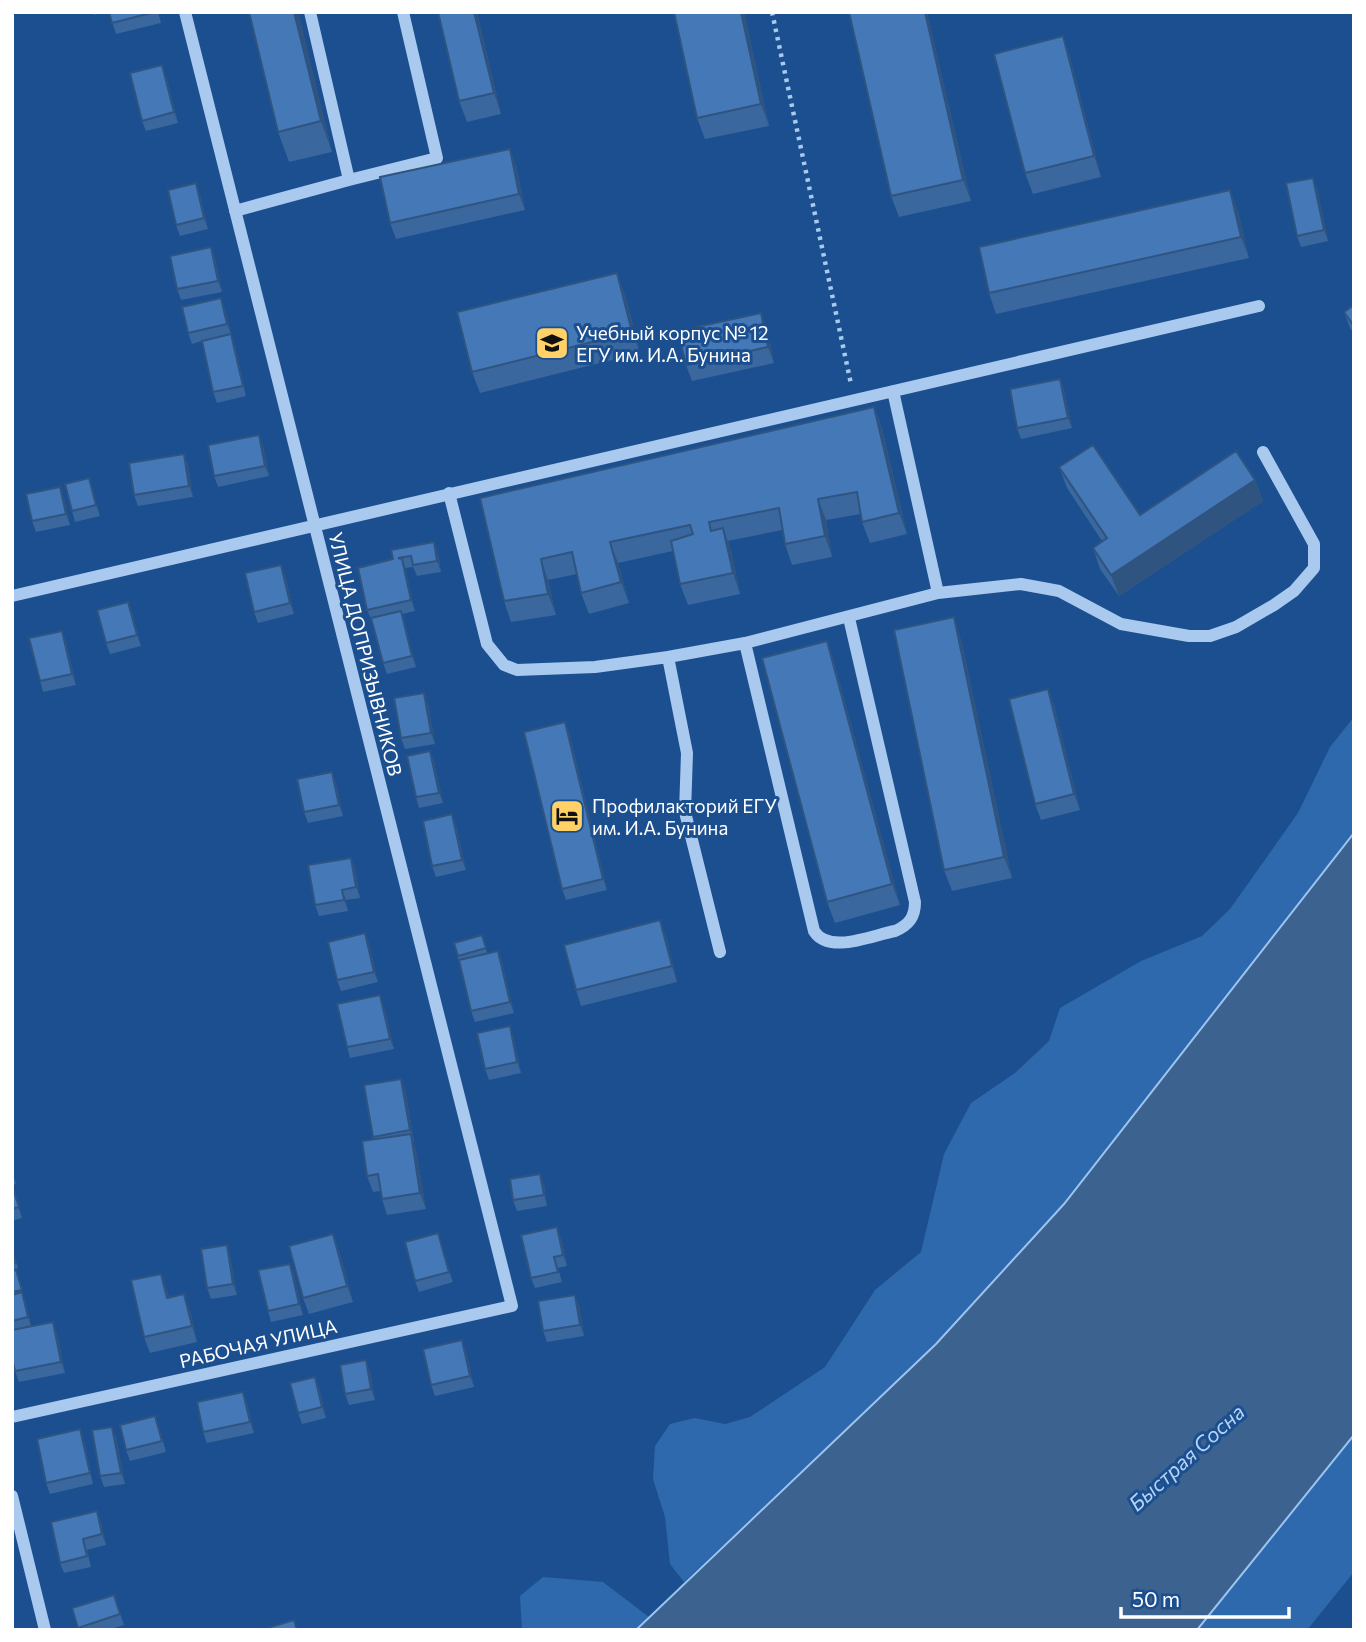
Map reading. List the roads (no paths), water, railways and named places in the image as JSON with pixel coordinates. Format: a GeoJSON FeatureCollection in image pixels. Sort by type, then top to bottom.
{"type":"FeatureCollection","features":[{"type":"Feature","properties":{"kind":"street","name":"УЛИЦА ДОПРИЗЫВНИКОВ"},"geometry":{"type":"LineString","coordinates":[[185,12],[512,1306]]}},
{"type":"Feature","properties":{"kind":"street"},"geometry":{"type":"LineString","coordinates":[[310,12],[349,180]]}},
{"type":"Feature","properties":{"kind":"street"},"geometry":{"type":"LineString","coordinates":[[235,211],[437,158],[403,12]]}},
{"type":"Feature","properties":{"kind":"street"},"geometry":{"type":"LineString","coordinates":[[12,596],[1259,306]]}},
{"type":"Feature","properties":{"kind":"street"},"geometry":{"type":"LineString","coordinates":[[893,391],[938,593]]}},
{"type":"Feature","properties":{"kind":"street"},"geometry":{"type":"LineString","coordinates":[[449,493],[482,631],[487,644],[504,665],[517,670],[594,667],[668,657],[745,643],[938,593],[1038,585],[1059,591],[1121,624],[1189,636],[1210,636],[1236,627],[1294,592],[1314,568],[1314,544],[1263,452]]}},
{"type":"Feature","properties":{"kind":"street"},"geometry":{"type":"LineString","coordinates":[[745,643],[814,931],[821,940],[832,943],[895,931],[905,927],[913,917],[915,902],[849,618]]}},
{"type":"Feature","properties":{"kind":"street"},"geometry":{"type":"LineString","coordinates":[[668,657],[687,753],[685,812],[720,952]]}},
{"type":"Feature","properties":{"kind":"street","name":"РАБОЧАЯ УЛИЦА"},"geometry":{"type":"LineString","coordinates":[[12,1417],[512,1306]]}},
{"type":"Feature","properties":{"kind":"street"},"geometry":{"type":"LineString","coordinates":[[12,1496],[45,1630]]}},
{"type":"Feature","properties":{"kind":"water","name":"Быстрая Сосна"},"geometry":{"type":"Polygon","coordinates":[[[1354,833],[1354,1435],[1197,1630],[636,1630],[936,1344],[1064,1204],[1354,833]]]}},
{"type":"Feature","properties":{"kind":"place","name":"Учебный корпус № 12 ЕГУ им. И.А. Бунина"},"geometry":{"type":"Point","coordinates":[552,343]}},
{"type":"Feature","properties":{"kind":"place","name":"Профилакторий ЕГУ им. И.А. Бунина"},"geometry":{"type":"Point","coordinates":[567,816]}}]}
